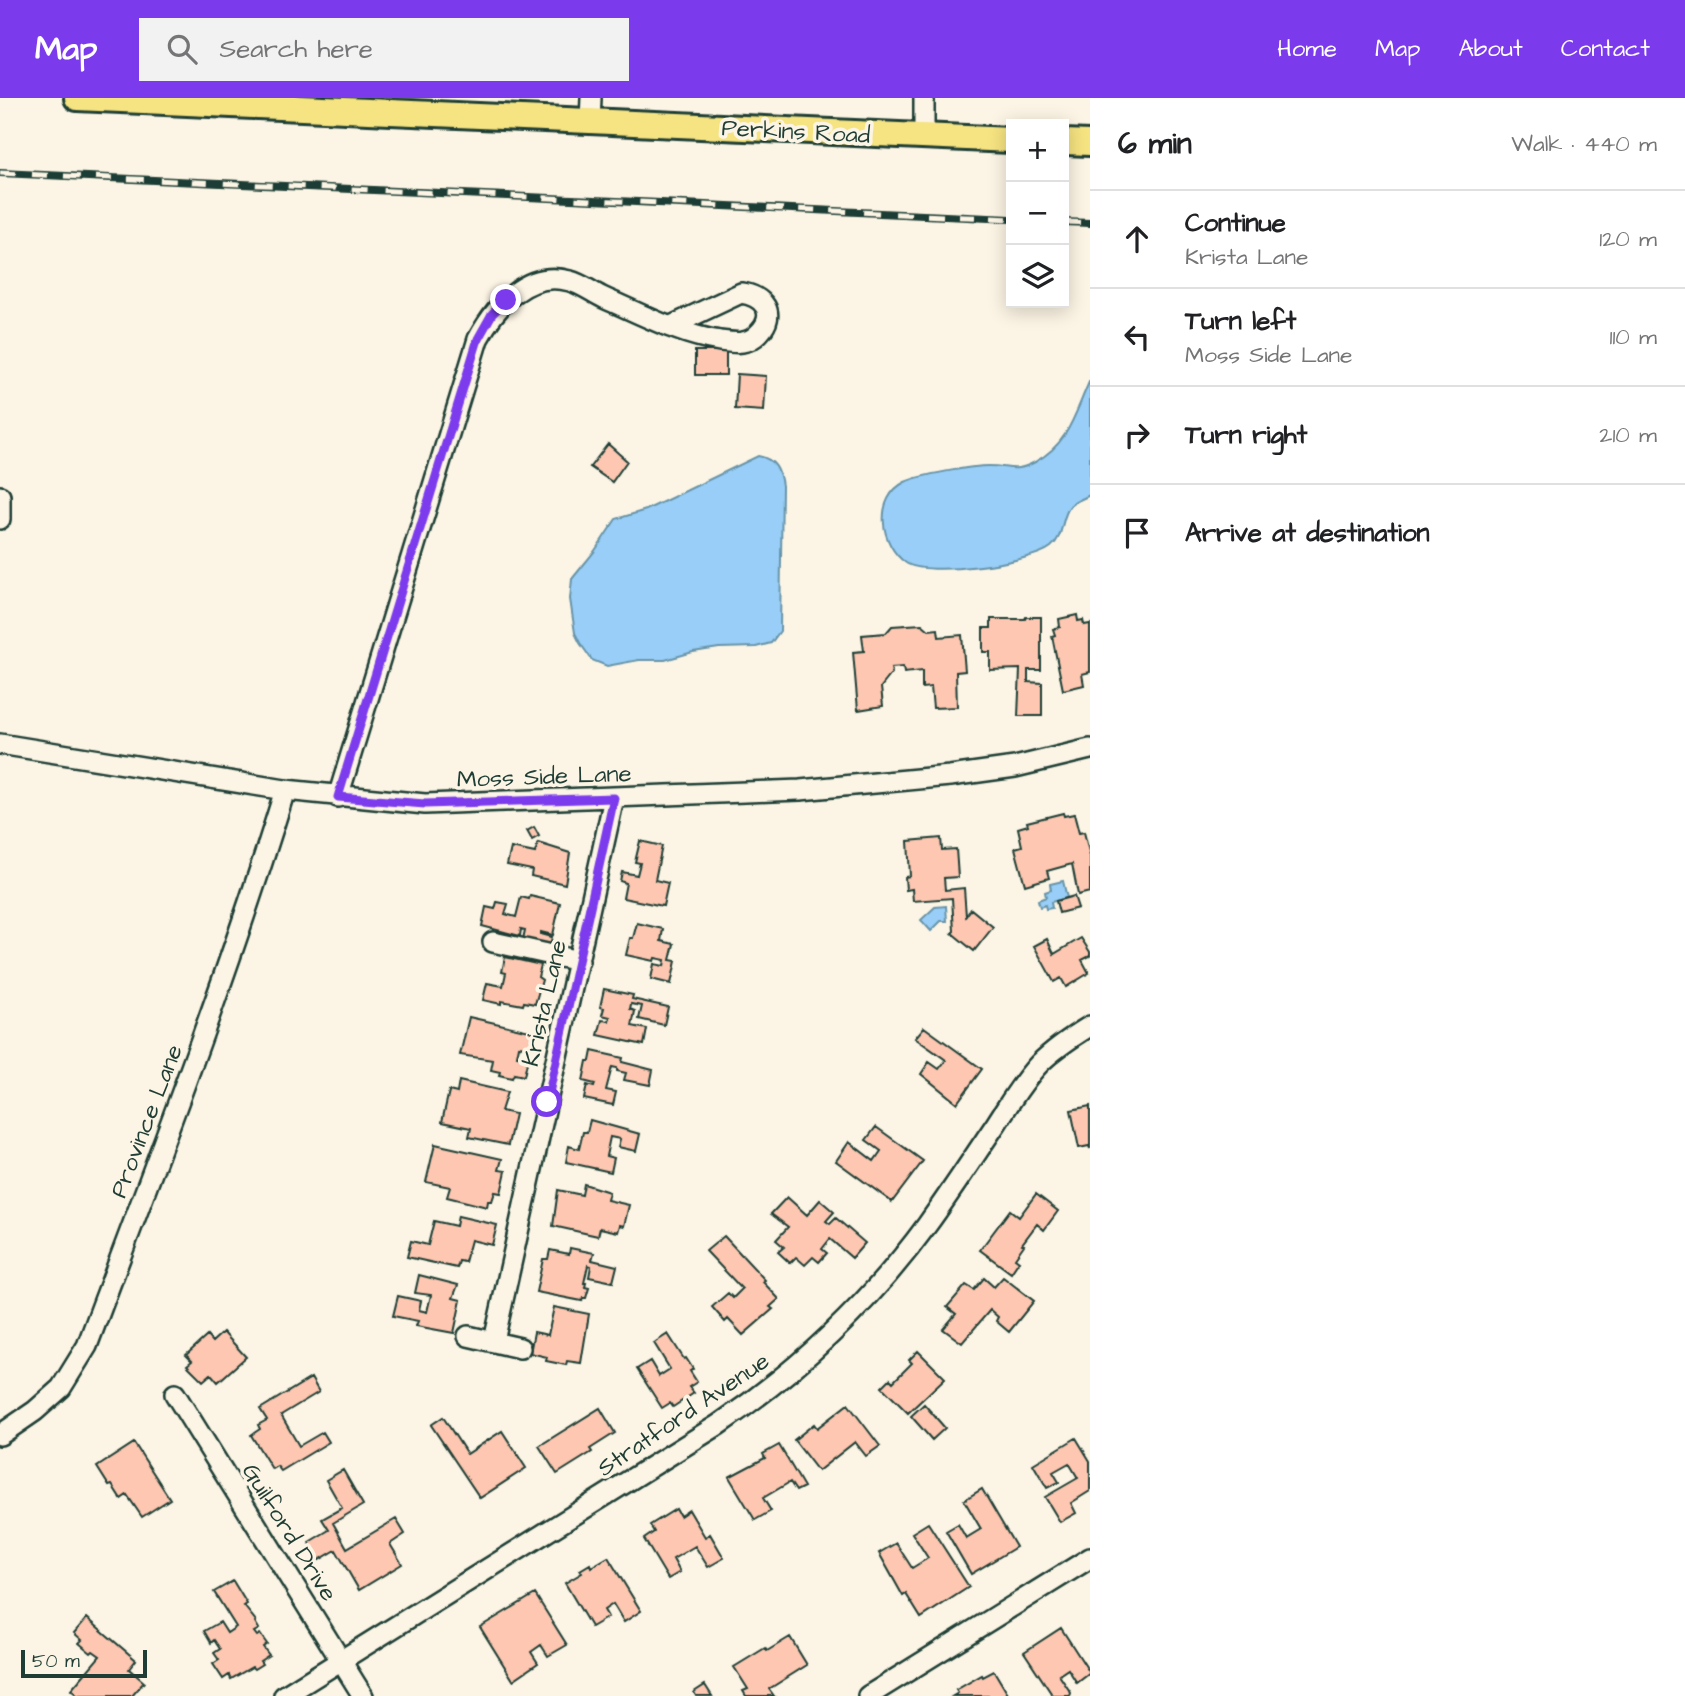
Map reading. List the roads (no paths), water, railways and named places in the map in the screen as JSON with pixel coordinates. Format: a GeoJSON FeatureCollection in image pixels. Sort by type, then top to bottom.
{"type":"FeatureCollection","features":[{"type":"Feature","properties":{"kind":"main road","name":"Perkins Road"},"geometry":{"type":"LineString","coordinates":[[77,98],[591,110],[924,136],[1006,140]]}},
{"type":"Feature","properties":{"kind":"street"},"geometry":{"type":"LineString","coordinates":[[924,98],[924,136]]}},
{"type":"Feature","properties":{"kind":"street"},"geometry":{"type":"LineString","coordinates":[[338,797],[478,339],[492,314],[522,287],[544,280],[570,281],[671,326]]}},
{"type":"Feature","properties":{"kind":"street"},"geometry":{"type":"LineString","coordinates":[[0,496],[0,519]]}},
{"type":"Feature","properties":{"kind":"street","name":"Moss Side Lane"},"geometry":{"type":"LineString","coordinates":[[1,748],[285,790],[425,804],[800,790],[1015,767],[1090,749]]}},
{"type":"Feature","properties":{"kind":"street","name":"Province Lane"},"geometry":{"type":"LineString","coordinates":[[0,1435],[35,1411],[61,1388],[87,1346],[199,1049],[249,906],[285,790]]}},
{"type":"Feature","properties":{"kind":"street","name":"Krista Lane"},"geometry":{"type":"LineString","coordinates":[[495,1341],[614,798]]}},
{"type":"Feature","properties":{"kind":"street"},"geometry":{"type":"LineString","coordinates":[[493,942],[579,961]]}},
{"type":"Feature","properties":{"kind":"street","name":"Stratford Avenue"},"geometry":{"type":"LineString","coordinates":[[284,1696],[718,1425],[783,1378],[829,1338],[899,1262],[948,1196],[1018,1091],[1040,1064],[1090,1026]]}},
{"type":"Feature","properties":{"kind":"street"},"geometry":{"type":"LineString","coordinates":[[468,1336],[520,1348]]}},
{"type":"Feature","properties":{"kind":"street","name":"Guilford Drive"},"geometry":{"type":"LineString","coordinates":[[176,1394],[363,1696]]}},
{"type":"Feature","properties":{"kind":"street"},"geometry":{"type":"LineString","coordinates":[[869,1696],[1090,1558]]}},
{"type":"Feature","properties":{"kind":"water"},"geometry":{"type":"Polygon","coordinates":[[[1090,380],[1090,495],[1071,505],[1051,547],[1040,553],[1002,563],[955,568],[917,567],[906,563],[897,555],[890,545],[884,522],[884,510],[895,489],[912,479],[946,471],[989,466],[1017,468],[1035,462],[1056,446],[1064,436],[1090,380]]]}},
{"type":"Feature","properties":{"kind":"water"},"geometry":{"type":"Polygon","coordinates":[[[758,456],[776,466],[782,486],[780,631],[771,643],[756,647],[719,648],[665,660],[639,660],[607,666],[592,660],[575,633],[570,599],[572,579],[616,519],[646,510],[758,456]]]}},
{"type":"Feature","properties":{"kind":"water"},"geometry":{"type":"Polygon","coordinates":[[[1063,881],[1067,898],[1051,902],[1052,908],[1046,909],[1045,905],[1040,907],[1038,900],[1046,897],[1045,892],[1051,890],[1050,884],[1063,881]]]}},
{"type":"Feature","properties":{"kind":"water"},"geometry":{"type":"Polygon","coordinates":[[[946,906],[947,921],[941,921],[931,931],[921,920],[935,907],[946,906]]]}},
{"type":"Feature","properties":{"kind":"railway"},"geometry":{"type":"LineString","coordinates":[[0,173],[1006,219]]}},
{"type":"Feature","properties":{"kind":"railway"},"geometry":{"type":"LineString","coordinates":[[1069,222],[1090,223]]}}]}
